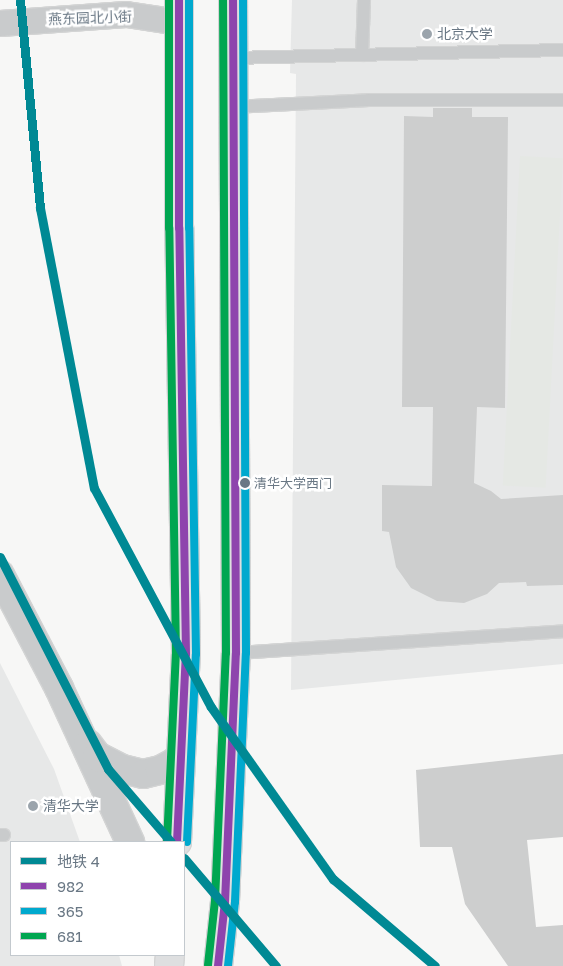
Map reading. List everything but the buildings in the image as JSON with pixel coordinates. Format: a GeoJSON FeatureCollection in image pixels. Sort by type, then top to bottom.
{"type":"FeatureCollection","features":[{"type":"Feature","properties":{"kind":"main road"},"geometry":{"type":"LineString","coordinates":[[218,966],[225,902],[236,653],[233,0]]}},
{"type":"Feature","properties":{"kind":"main road"},"geometry":{"type":"LineString","coordinates":[[177,841],[186,654],[179,218],[179,11]]}},
{"type":"Feature","properties":{"kind":"street","name":"燕东园北小街"},"geometry":{"type":"LineString","coordinates":[[0,23],[179,11]]}},
{"type":"Feature","properties":{"kind":"street"},"geometry":{"type":"LineString","coordinates":[[0,575],[59,688],[130,841]]}},
{"type":"Feature","properties":{"kind":"street"},"geometry":{"type":"LineString","coordinates":[[82,736],[98,756],[123,769],[144,774],[160,770],[175,762],[181,754]]}},
{"type":"Feature","properties":{"kind":"lane"},"geometry":{"type":"LineString","coordinates":[[362,55],[364,0]]}},
{"type":"Feature","properties":{"kind":"lane"},"geometry":{"type":"LineString","coordinates":[[233,58],[563,50]]}},
{"type":"Feature","properties":{"kind":"lane"},"geometry":{"type":"LineString","coordinates":[[233,107],[369,100],[563,100]]}},
{"type":"Feature","properties":{"kind":"lane"},"geometry":{"type":"LineString","coordinates":[[236,653],[563,631]]}},
{"type":"Feature","properties":{"kind":"shaded area"},"geometry":{"type":"Polygon","coordinates":[[[292,0],[563,0],[563,664],[291,690],[296,74],[290,73],[292,0]]]}},
{"type":"Feature","properties":{"kind":"shaded area"},"geometry":{"type":"Polygon","coordinates":[[[520,156],[563,158],[546,488],[503,486],[520,156]]]}},
{"type":"Feature","properties":{"kind":"shaded area","name":"清华大学"},"geometry":{"type":"Polygon","coordinates":[[[0,663],[54,769],[80,841],[10,841],[10,956],[119,956],[122,966],[0,966],[0,663]]]}},
{"type":"Feature","properties":{"kind":"metro line","name":"4"},"geometry":{"type":"LineString","coordinates":[[20,0],[40,208],[94,488],[211,707],[333,879],[435,966]]}},
{"type":"Feature","properties":{"kind":"metro line","name":"4"},"geometry":{"type":"LineString","coordinates":[[0,557],[108,769],[170,841]]}},
{"type":"Feature","properties":{"kind":"metro line","name":"4"},"geometry":{"type":"LineString","coordinates":[[185,859],[276,966]]}},
{"type":"Feature","properties":{"kind":"transit line","name":"681"},"geometry":{"type":"LineString","coordinates":[[167,841],[176,654],[169,228],[169,0]]}},
{"type":"Feature","properties":{"kind":"transit line","name":"982"},"geometry":{"type":"LineString","coordinates":[[177,841],[186,654],[179,228],[179,0]]}},
{"type":"Feature","properties":{"kind":"transit line","name":"365"},"geometry":{"type":"LineString","coordinates":[[187,842],[196,654],[189,228],[189,0]]}},
{"type":"Feature","properties":{"kind":"transit line","name":"681"},"geometry":{"type":"LineString","coordinates":[[208,965],[215,901],[226,653],[223,0]]}},
{"type":"Feature","properties":{"kind":"transit line","name":"982"},"geometry":{"type":"LineString","coordinates":[[218,966],[225,902],[236,653],[233,0]]}},
{"type":"Feature","properties":{"kind":"transit line","name":"365"},"geometry":{"type":"LineString","coordinates":[[228,966],[235,902],[246,653],[243,0]]}},
{"type":"Feature","properties":{"kind":"place","name":"北京大学"},"geometry":{"type":"Point","coordinates":[427,34]}},
{"type":"Feature","properties":{"kind":"place","name":"清华大学西门"},"geometry":{"type":"Point","coordinates":[245,483]}},
{"type":"Feature","properties":{"kind":"place","name":"清华大学"},"geometry":{"type":"Point","coordinates":[33,806]}}]}
